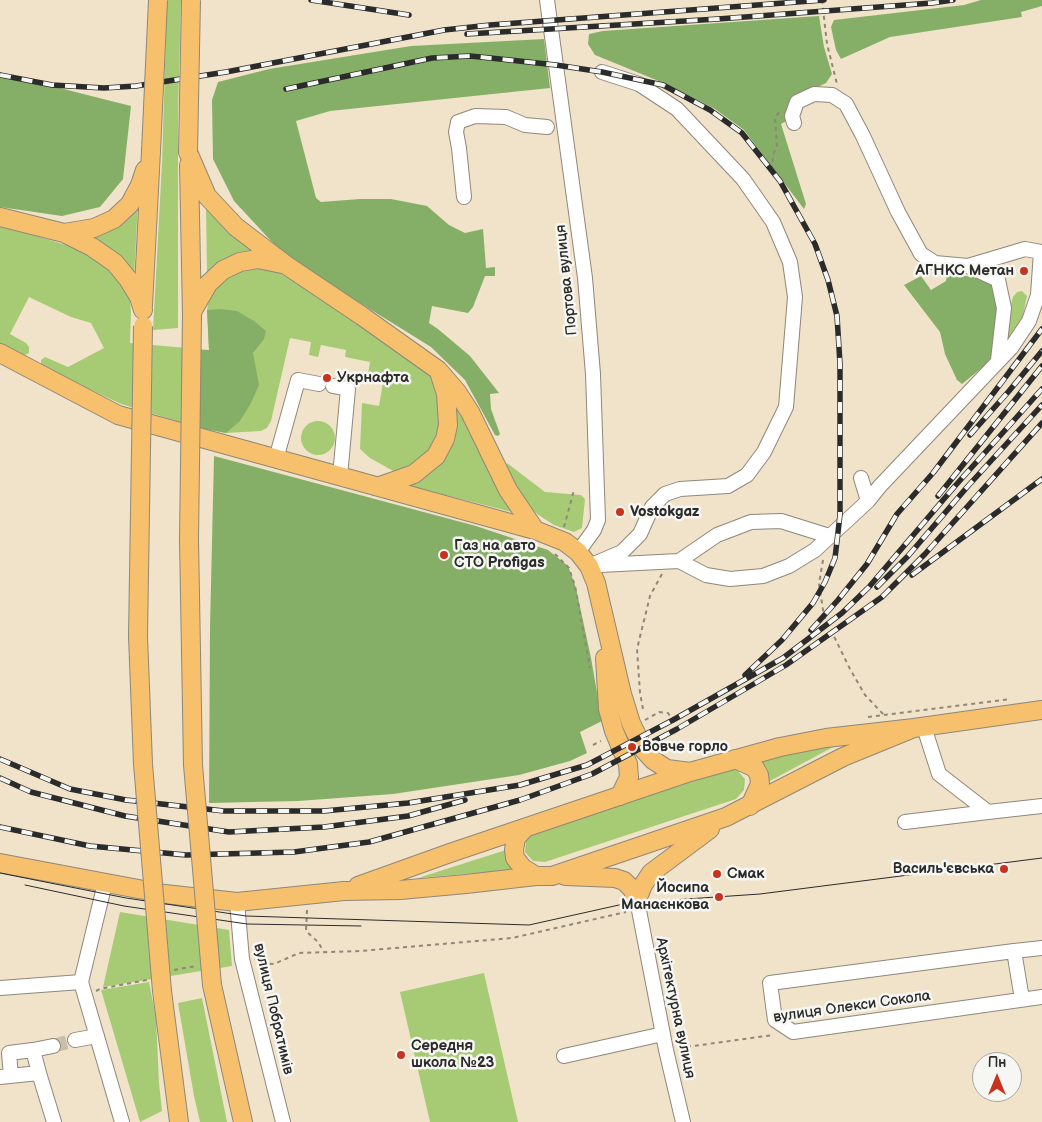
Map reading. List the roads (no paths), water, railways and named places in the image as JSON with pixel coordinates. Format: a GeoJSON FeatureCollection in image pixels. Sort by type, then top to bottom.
{"type":"FeatureCollection","features":[{"type":"Feature","properties":{"kind":"main road"},"geometry":{"type":"LineString","coordinates":[[158,0],[143,318],[138,636],[143,764],[157,984],[179,1122]]}},
{"type":"Feature","properties":{"kind":"main road"},"geometry":{"type":"LineString","coordinates":[[191,0],[188,152],[192,314],[189,540],[193,765],[212,985],[243,1122]]}},
{"type":"Feature","properties":{"kind":"main road"},"geometry":{"type":"LineString","coordinates":[[64,233],[94,228],[114,219],[130,204],[140,186],[151,151]]}},
{"type":"Feature","properties":{"kind":"main road"},"geometry":{"type":"LineString","coordinates":[[188,152],[203,188],[236,227],[286,265],[438,370],[457,392],[470,412],[508,490],[535,530]]}},
{"type":"Feature","properties":{"kind":"main road"},"geometry":{"type":"LineString","coordinates":[[0,217],[64,233],[92,247],[115,264],[132,285],[139,297],[143,318]]}},
{"type":"Feature","properties":{"kind":"main road"},"geometry":{"type":"LineString","coordinates":[[192,314],[208,284],[223,270],[240,262],[258,259],[286,265]]}},
{"type":"Feature","properties":{"kind":"main road"},"geometry":{"type":"LineString","coordinates":[[0,353],[118,415],[535,530],[558,540],[584,559],[596,583],[622,694],[631,723],[644,750],[653,760],[666,769],[690,772]]}},
{"type":"Feature","properties":{"kind":"main road"},"geometry":{"type":"LineString","coordinates":[[380,486],[414,474],[436,456],[445,439],[448,425],[448,410],[446,394],[438,370]]}},
{"type":"Feature","properties":{"kind":"main road"},"geometry":{"type":"LineString","coordinates":[[605,615],[604,648],[608,709],[614,731],[628,764],[629,777],[620,796]]}},
{"type":"Feature","properties":{"kind":"main road"},"geometry":{"type":"LineString","coordinates":[[344,892],[450,853],[690,772],[780,746],[826,738],[919,728],[1042,710]]}},
{"type":"Feature","properties":{"kind":"main road"},"geometry":{"type":"LineString","coordinates":[[524,829],[516,838],[515,858],[523,868],[544,876],[726,817],[843,757],[919,728]]}},
{"type":"Feature","properties":{"kind":"main road"},"geometry":{"type":"LineString","coordinates":[[735,758],[755,768],[759,775],[760,784],[750,806]]}},
{"type":"Feature","properties":{"kind":"main road"},"geometry":{"type":"LineString","coordinates":[[638,905],[642,885],[651,873],[663,862],[726,817]]}},
{"type":"Feature","properties":{"kind":"main road"},"geometry":{"type":"LineString","coordinates":[[0,863],[165,894],[237,902],[344,892],[409,889],[544,876],[615,878],[624,881],[632,889],[638,905]]}},
{"type":"Feature","properties":{"kind":"street","name":"Портова вулиця"},"geometry":{"type":"LineString","coordinates":[[547,0],[585,278],[593,374],[598,520],[584,559]]}},
{"type":"Feature","properties":{"kind":"street"},"geometry":{"type":"LineString","coordinates":[[584,559],[622,552],[640,534],[652,507],[665,494],[680,489],[728,486],[747,475],[764,452],[786,407],[795,297],[790,262],[773,222],[743,179],[677,110],[638,84],[602,72]]}},
{"type":"Feature","properties":{"kind":"street"},"geometry":{"type":"LineString","coordinates":[[584,559],[675,561],[706,574],[730,580],[763,576],[789,566],[815,550],[868,501],[1011,348],[1029,321],[1038,295],[1041,252],[1025,249],[968,266],[928,265],[910,236],[846,104],[832,96],[814,94],[797,102],[792,116],[794,123]]}},
{"type":"Feature","properties":{"kind":"street"},"geometry":{"type":"LineString","coordinates":[[547,127],[557,124],[562,113]]}},
{"type":"Feature","properties":{"kind":"street"},"geometry":{"type":"LineString","coordinates":[[464,196],[456,132],[458,122],[475,116],[506,117],[525,125],[547,127],[557,131],[566,145]]}},
{"type":"Feature","properties":{"kind":"street"},"geometry":{"type":"LineString","coordinates":[[968,266],[998,280],[1004,308],[998,360]]}},
{"type":"Feature","properties":{"kind":"street"},"geometry":{"type":"LineString","coordinates":[[276,459],[298,380],[319,384]]}},
{"type":"Feature","properties":{"kind":"street"},"geometry":{"type":"LineString","coordinates":[[333,386],[348,389],[340,476]]}},
{"type":"Feature","properties":{"kind":"street"},"geometry":{"type":"LineString","coordinates":[[862,478],[868,501]]}},
{"type":"Feature","properties":{"kind":"street"},"geometry":{"type":"LineString","coordinates":[[675,561],[717,535],[751,522],[781,521],[829,536]]}},
{"type":"Feature","properties":{"kind":"street"},"geometry":{"type":"LineString","coordinates":[[919,728],[939,774],[988,812]]}},
{"type":"Feature","properties":{"kind":"street"},"geometry":{"type":"LineString","coordinates":[[905,822],[1042,806]]}},
{"type":"Feature","properties":{"kind":"street"},"geometry":{"type":"LineString","coordinates":[[105,883],[81,982],[122,1122]]}},
{"type":"Feature","properties":{"kind":"street","name":"вулиця Побратимів"},"geometry":{"type":"LineString","coordinates":[[237,902],[242,959],[283,1122]]}},
{"type":"Feature","properties":{"kind":"street","name":"Архітектурна вулиця"},"geometry":{"type":"LineString","coordinates":[[638,905],[666,1050],[683,1122]]}},
{"type":"Feature","properties":{"kind":"street"},"geometry":{"type":"LineString","coordinates":[[1022,1000],[1014,951],[1042,948]]}},
{"type":"Feature","properties":{"kind":"street","name":"вулиця Олекси Сокола"},"geometry":{"type":"LineString","coordinates":[[1014,951],[770,983],[775,1020],[793,1032],[1042,997]]}},
{"type":"Feature","properties":{"kind":"street"},"geometry":{"type":"LineString","coordinates":[[0,988],[81,982]]}},
{"type":"Feature","properties":{"kind":"street"},"geometry":{"type":"LineString","coordinates":[[564,1056],[663,1034]]}},
{"type":"Feature","properties":{"kind":"street"},"geometry":{"type":"LineString","coordinates":[[75,1040],[97,1036]]}},
{"type":"Feature","properties":{"kind":"street"},"geometry":{"type":"LineString","coordinates":[[38,1073],[6,1077],[9,1053],[52,1046]]}},
{"type":"Feature","properties":{"kind":"street"},"geometry":{"type":"LineString","coordinates":[[33,1050],[38,1073],[54,1122]]}},
{"type":"Feature","properties":{"kind":"tunnel"},"geometry":{"type":"LineString","coordinates":[[53,1046],[75,1040]]}},
{"type":"Feature","properties":{"kind":"tram line"},"geometry":{"type":"LineString","coordinates":[[0,873],[126,898],[246,916],[529,925],[628,903],[760,894],[1042,858]]}},
{"type":"Feature","properties":{"kind":"tram line"},"geometry":{"type":"LineString","coordinates":[[25,885],[124,906],[247,924],[361,926]]}},
{"type":"Feature","properties":{"kind":"railway"},"geometry":{"type":"LineString","coordinates":[[311,0],[409,15]]}},
{"type":"Feature","properties":{"kind":"railway"},"geometry":{"type":"LineString","coordinates":[[0,75],[52,85],[104,88],[136,86],[226,72],[444,30],[824,0]]}},
{"type":"Feature","properties":{"kind":"railway"},"geometry":{"type":"LineString","coordinates":[[467,34],[718,19],[953,0]]}},
{"type":"Feature","properties":{"kind":"railway"},"geometry":{"type":"LineString","coordinates":[[286,89],[432,58],[470,56],[602,72],[663,85],[710,110],[742,133],[780,181],[815,244],[828,280],[837,316],[840,364],[840,515],[835,558],[825,582],[813,603],[782,640],[745,675]]}},
{"type":"Feature","properties":{"kind":"railway"},"geometry":{"type":"LineString","coordinates":[[811,630],[867,564],[897,514],[933,473],[1042,329]]}},
{"type":"Feature","properties":{"kind":"railway"},"geometry":{"type":"LineString","coordinates":[[970,435],[1042,351]]}},
{"type":"Feature","properties":{"kind":"railway"},"geometry":{"type":"LineString","coordinates":[[938,496],[1042,366]]}},
{"type":"Feature","properties":{"kind":"railway"},"geometry":{"type":"LineString","coordinates":[[0,759],[70,789],[126,800],[224,811],[324,811],[408,803],[520,785],[587,765],[673,720],[783,658],[842,613],[869,587],[955,486],[1042,389]]}},
{"type":"Feature","properties":{"kind":"railway"},"geometry":{"type":"LineString","coordinates":[[877,587],[908,556],[968,486],[1042,405]]}},
{"type":"Feature","properties":{"kind":"railway"},"geometry":{"type":"LineString","coordinates":[[0,827],[90,846],[186,855],[294,852],[369,842],[520,800],[592,774],[677,729],[786,665],[882,597],[925,554],[1042,423]]}},
{"type":"Feature","properties":{"kind":"railway"},"geometry":{"type":"LineString","coordinates":[[912,575],[1042,479]]}},
{"type":"Feature","properties":{"kind":"railway"},"geometry":{"type":"LineString","coordinates":[[0,778],[31,792],[125,816],[229,832],[324,827],[408,816],[465,800]]}},
{"type":"Feature","properties":{"kind":"place","name":"АГНКС Метан"},"geometry":{"type":"Point","coordinates":[1024,271]}},
{"type":"Feature","properties":{"kind":"place","name":"Укрнафта"},"geometry":{"type":"Point","coordinates":[327,378]}},
{"type":"Feature","properties":{"kind":"place","name":"Vostokgaz"},"geometry":{"type":"Point","coordinates":[620,512]}},
{"type":"Feature","properties":{"kind":"place","name":"Газ на авто СТО Profigas"},"geometry":{"type":"Point","coordinates":[444,555]}},
{"type":"Feature","properties":{"kind":"place","name":"Вовче горло"},"geometry":{"type":"Point","coordinates":[632,747]}},
{"type":"Feature","properties":{"kind":"place","name":"Василь'євська"},"geometry":{"type":"Point","coordinates":[1004,869]}},
{"type":"Feature","properties":{"kind":"place","name":"Смак"},"geometry":{"type":"Point","coordinates":[717,874]}},
{"type":"Feature","properties":{"kind":"place","name":"Йосипа Манаєнкова"},"geometry":{"type":"Point","coordinates":[719,897]}},
{"type":"Feature","properties":{"kind":"place","name":"Середня школа №23"},"geometry":{"type":"Point","coordinates":[401,1055]}}]}
